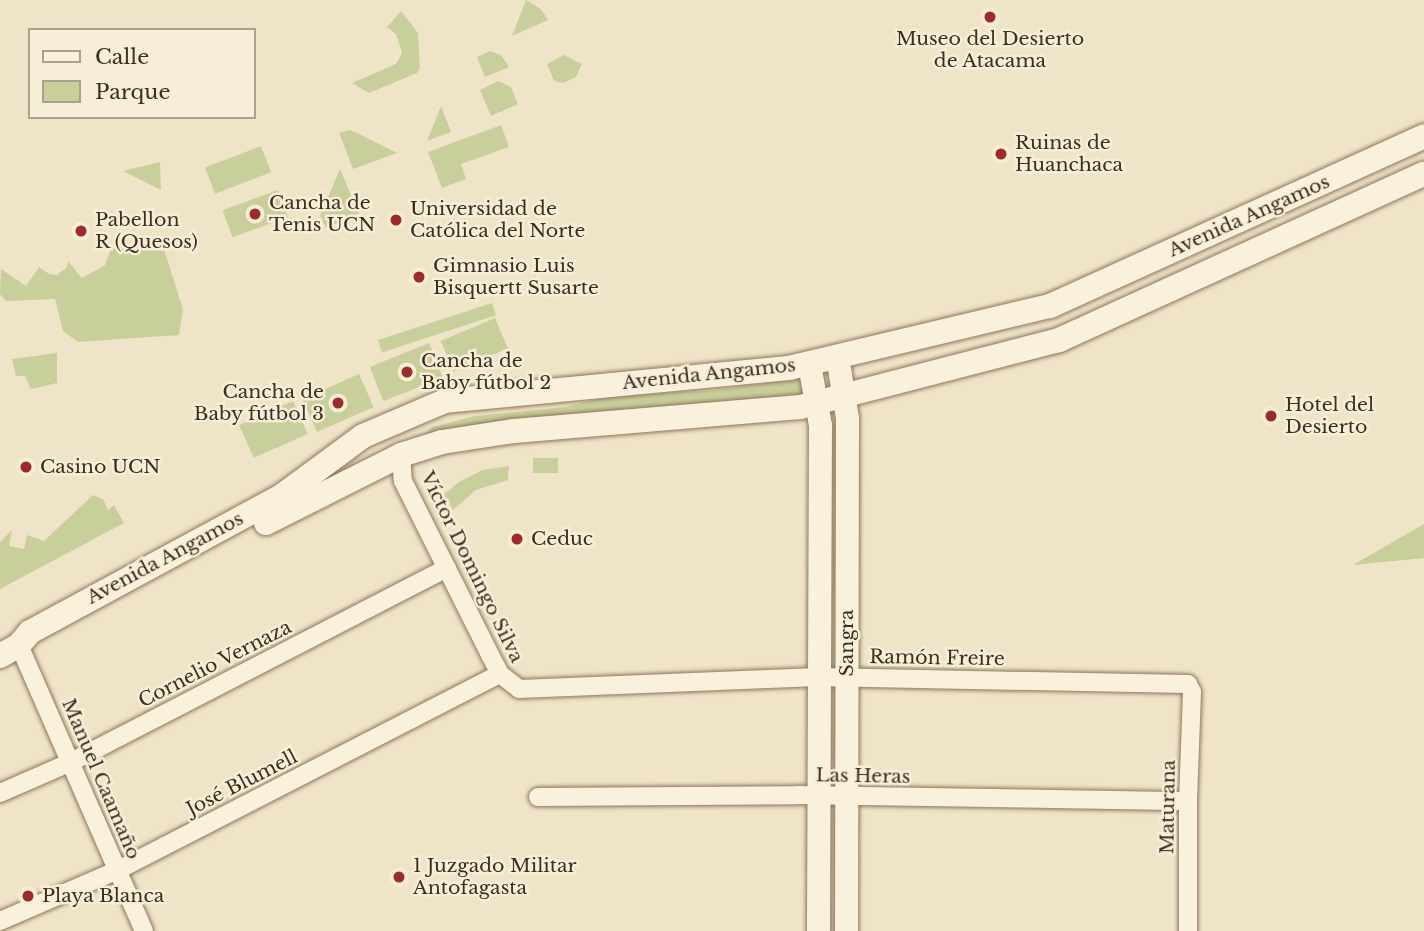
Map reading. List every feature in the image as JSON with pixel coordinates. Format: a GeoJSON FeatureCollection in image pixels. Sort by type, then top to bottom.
{"type":"FeatureCollection","features":[{"type":"Feature","properties":{"kind":"main road","name":"Avenida Angamos"},"geometry":{"type":"LineString","coordinates":[[9,650],[30,632],[283,495],[363,436],[423,409],[470,396],[809,364],[1050,306],[1424,136]]}},
{"type":"Feature","properties":{"kind":"main road","name":"Avenida Angamos"},"geometry":{"type":"LineString","coordinates":[[9,650],[37,644],[254,528],[401,456],[442,442],[514,431],[817,403],[1059,340],[1424,174]]}},
{"type":"Feature","properties":{"kind":"main road"},"geometry":{"type":"LineString","coordinates":[[401,456],[423,409]]}},
{"type":"Feature","properties":{"kind":"street","name":"Sangra"},"geometry":{"type":"LineString","coordinates":[[837,356],[847,418],[846,931]]}},
{"type":"Feature","properties":{"kind":"street","name":"Sangra"},"geometry":{"type":"LineString","coordinates":[[809,364],[820,425],[818,931]]}},
{"type":"Feature","properties":{"kind":"street","name":"Víctor Domingo Silva"},"geometry":{"type":"LineString","coordinates":[[401,456],[403,481],[500,674],[519,689]]}},
{"type":"Feature","properties":{"kind":"street","name":"Cornelio Vernaza"},"geometry":{"type":"LineString","coordinates":[[0,793],[71,762],[447,568]]}},
{"type":"Feature","properties":{"kind":"street","name":"Manuel Caamaño"},"geometry":{"type":"LineString","coordinates":[[9,650],[71,762],[144,931]]}},
{"type":"Feature","properties":{"kind":"street","name":"José Blumell"},"geometry":{"type":"LineString","coordinates":[[0,921],[118,870],[500,674]]}},
{"type":"Feature","properties":{"kind":"street","name":"Ramón Freire"},"geometry":{"type":"LineString","coordinates":[[519,689],[818,677],[1188,684]]}},
{"type":"Feature","properties":{"kind":"street","name":"Maturana"},"geometry":{"type":"LineString","coordinates":[[1188,684],[1192,692],[1188,801],[1188,931]]}},
{"type":"Feature","properties":{"kind":"street","name":"Las Heras"},"geometry":{"type":"LineString","coordinates":[[538,797],[1188,801]]}},
{"type":"Feature","properties":{"kind":"green space"},"geometry":{"type":"Polygon","coordinates":[[[526,0],[541,9],[548,20],[512,36],[526,0]]]}},
{"type":"Feature","properties":{"kind":"green space"},"geometry":{"type":"Polygon","coordinates":[[[401,11],[418,33],[420,68],[417,73],[369,93],[352,83],[396,64],[402,53],[396,34],[387,27],[401,11]]]}},
{"type":"Feature","properties":{"kind":"green space"},"geometry":{"type":"Polygon","coordinates":[[[490,51],[501,55],[509,67],[485,77],[477,57],[490,51]]]}},
{"type":"Feature","properties":{"kind":"green space"},"geometry":{"type":"Polygon","coordinates":[[[564,55],[582,64],[576,77],[563,83],[554,81],[547,64],[564,55]]]}},
{"type":"Feature","properties":{"kind":"green space"},"geometry":{"type":"Polygon","coordinates":[[[498,81],[511,87],[518,104],[491,116],[480,90],[498,81]]]}},
{"type":"Feature","properties":{"kind":"green space"},"geometry":{"type":"Polygon","coordinates":[[[441,106],[451,132],[427,141],[441,106]]]}},
{"type":"Feature","properties":{"kind":"green space"},"geometry":{"type":"Polygon","coordinates":[[[501,125],[509,147],[461,164],[466,179],[442,188],[428,152],[501,125]]]}},
{"type":"Feature","properties":{"kind":"green space"},"geometry":{"type":"Polygon","coordinates":[[[350,130],[397,153],[353,169],[339,133],[350,130]]]}},
{"type":"Feature","properties":{"kind":"green space","name":"Cancha de Tenis UCN"},"geometry":{"type":"Polygon","coordinates":[[[261,146],[271,172],[215,194],[205,168],[261,146]]]}},
{"type":"Feature","properties":{"kind":"green space"},"geometry":{"type":"Polygon","coordinates":[[[160,162],[161,190],[123,171],[160,162]]]}},
{"type":"Feature","properties":{"kind":"green space"},"geometry":{"type":"Polygon","coordinates":[[[340,169],[359,214],[326,228],[320,216],[340,169]]]}},
{"type":"Feature","properties":{"kind":"green space","name":"Cancha de Tenis UCN"},"geometry":{"type":"Polygon","coordinates":[[[278,190],[288,217],[232,237],[223,210],[278,190]]]}},
{"type":"Feature","properties":{"kind":"green space"},"geometry":{"type":"Polygon","coordinates":[[[161,240],[183,309],[179,335],[78,342],[63,331],[55,299],[6,301],[0,294],[1,269],[26,286],[39,267],[49,274],[57,275],[67,267],[68,261],[82,278],[105,265],[111,249],[161,240]]]}},
{"type":"Feature","properties":{"kind":"green space"},"geometry":{"type":"Polygon","coordinates":[[[492,303],[496,315],[382,352],[378,340],[492,303]]]}},
{"type":"Feature","properties":{"kind":"green space"},"geometry":{"type":"Polygon","coordinates":[[[495,318],[508,348],[454,371],[441,341],[495,318]]]}},
{"type":"Feature","properties":{"kind":"green space","name":"Cancha de Baby fútbol 2"},"geometry":{"type":"Polygon","coordinates":[[[429,343],[443,377],[384,401],[370,367],[429,343]]]}},
{"type":"Feature","properties":{"kind":"green space"},"geometry":{"type":"Polygon","coordinates":[[[57,353],[57,383],[31,389],[25,376],[16,376],[12,359],[57,353]]]}},
{"type":"Feature","properties":{"kind":"green space","name":"Cancha de Baby fútbol 3"},"geometry":{"type":"Polygon","coordinates":[[[359,374],[374,407],[317,432],[302,399],[359,374]]]}},
{"type":"Feature","properties":{"kind":"green space"},"geometry":{"type":"Polygon","coordinates":[[[801,378],[805,393],[801,397],[421,439],[432,427],[475,416],[565,407],[609,396],[715,390],[801,378]]]}},
{"type":"Feature","properties":{"kind":"green space"},"geometry":{"type":"Polygon","coordinates":[[[293,401],[308,434],[254,458],[239,425],[293,401]]]}},
{"type":"Feature","properties":{"kind":"green space"},"geometry":{"type":"Polygon","coordinates":[[[533,458],[558,458],[558,473],[533,473],[533,458]]]}},
{"type":"Feature","properties":{"kind":"green space"},"geometry":{"type":"Polygon","coordinates":[[[509,466],[508,480],[476,490],[453,510],[444,494],[459,482],[483,470],[509,466]]]}},
{"type":"Feature","properties":{"kind":"green space"},"geometry":{"type":"Polygon","coordinates":[[[93,495],[103,499],[108,510],[114,505],[124,523],[0,589],[0,542],[12,530],[9,546],[24,549],[27,535],[44,541],[93,495]]]}},
{"type":"Feature","properties":{"kind":"green space"},"geometry":{"type":"Polygon","coordinates":[[[1424,524],[1424,558],[1353,565],[1424,524]]]}},
{"type":"Feature","properties":{"kind":"place","name":"Museo del Desierto de Atacama"},"geometry":{"type":"Point","coordinates":[990,17]}},
{"type":"Feature","properties":{"kind":"place","name":"Ruinas de Huanchaca"},"geometry":{"type":"Point","coordinates":[1001,154]}},
{"type":"Feature","properties":{"kind":"place","name":"Cancha de Tenis UCN"},"geometry":{"type":"Point","coordinates":[255,214]}},
{"type":"Feature","properties":{"kind":"place","name":"Universidad de Católica del Norte"},"geometry":{"type":"Point","coordinates":[396,220]}},
{"type":"Feature","properties":{"kind":"place","name":"Pabellon R (Quesos)"},"geometry":{"type":"Point","coordinates":[81,231]}},
{"type":"Feature","properties":{"kind":"place","name":"Gimnasio Luis Bisquertt Susarte"},"geometry":{"type":"Point","coordinates":[419,277]}},
{"type":"Feature","properties":{"kind":"place","name":"Cancha de Baby fútbol 2"},"geometry":{"type":"Point","coordinates":[407,372]}},
{"type":"Feature","properties":{"kind":"place","name":"Cancha de Baby fútbol 3"},"geometry":{"type":"Point","coordinates":[338,403]}},
{"type":"Feature","properties":{"kind":"place","name":"Hotel del Desierto"},"geometry":{"type":"Point","coordinates":[1271,416]}},
{"type":"Feature","properties":{"kind":"place","name":"Casino UCN"},"geometry":{"type":"Point","coordinates":[26,467]}},
{"type":"Feature","properties":{"kind":"place","name":"Ceduc"},"geometry":{"type":"Point","coordinates":[517,539]}},
{"type":"Feature","properties":{"kind":"place","name":"1 Juzgado Militar Antofagasta"},"geometry":{"type":"Point","coordinates":[399,877]}},
{"type":"Feature","properties":{"kind":"place","name":"Playa Blanca"},"geometry":{"type":"Point","coordinates":[28,896]}}]}
